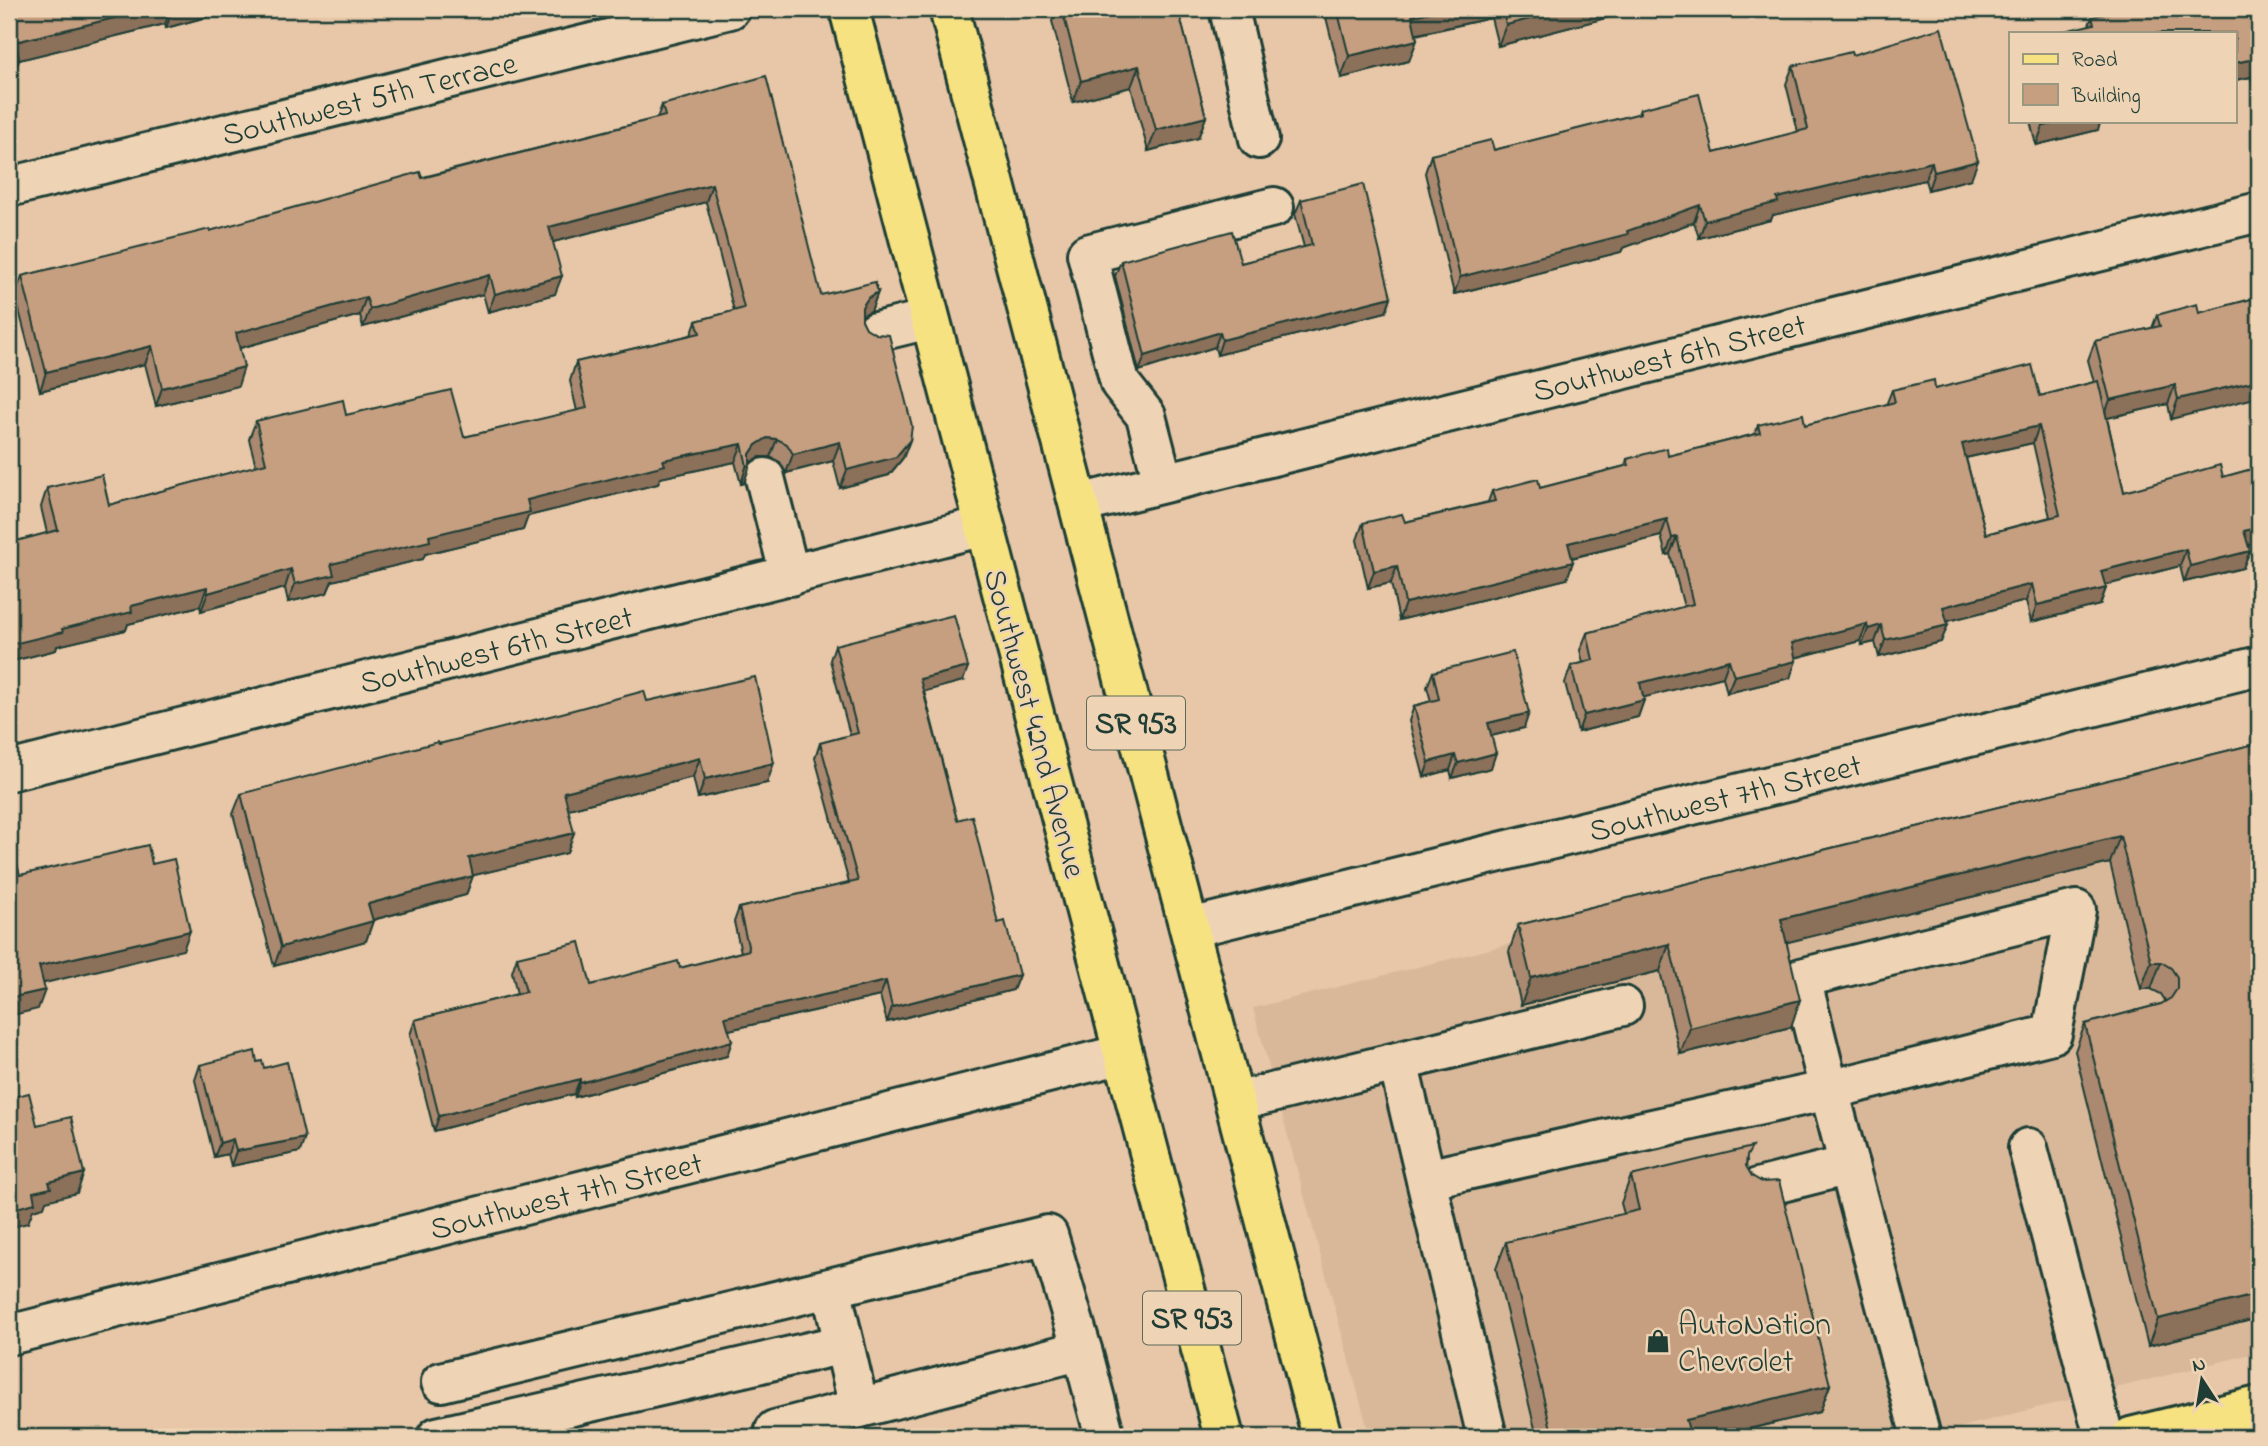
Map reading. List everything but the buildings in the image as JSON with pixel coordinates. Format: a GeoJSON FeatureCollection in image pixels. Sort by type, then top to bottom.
{"type":"FeatureCollection","features":[{"type":"Feature","properties":{"kind":"main road","name":"Southwest 42nd Avenue"},"geometry":{"type":"LineString","coordinates":[[849,9],[1224,1437]]}},
{"type":"Feature","properties":{"kind":"main road","name":"SR 953"},"geometry":{"type":"LineString","coordinates":[[949,9],[1322,1437]]}},
{"type":"Feature","properties":{"kind":"main road"},"geometry":{"type":"LineString","coordinates":[[2131,1437],[2259,1405]]}},
{"type":"Feature","properties":{"kind":"street","name":"Southwest 5th Terrace"},"geometry":{"type":"LineString","coordinates":[[9,187],[730,9]]}},
{"type":"Feature","properties":{"kind":"street"},"geometry":{"type":"LineString","coordinates":[[1229,9],[1259,139]]}},
{"type":"Feature","properties":{"kind":"street"},"geometry":{"type":"LineString","coordinates":[[1163,482],[1146,416],[1120,383],[1087,254],[1274,207]]}},
{"type":"Feature","properties":{"kind":"street","name":"Southwest 6th Street"},"geometry":{"type":"LineString","coordinates":[[1079,504],[2259,212]]}},
{"type":"Feature","properties":{"kind":"street"},"geometry":{"type":"LineString","coordinates":[[877,332],[929,319]]}},
{"type":"Feature","properties":{"kind":"street"},"geometry":{"type":"LineString","coordinates":[[765,478],[790,576]]}},
{"type":"Feature","properties":{"kind":"street","name":"Southwest 6th Street"},"geometry":{"type":"LineString","coordinates":[[9,771],[984,526]]}},
{"type":"Feature","properties":{"kind":"street","name":"Southwest 7th Street"},"geometry":{"type":"LineString","coordinates":[[1190,928],[2259,666]]}},
{"type":"Feature","properties":{"kind":"street"},"geometry":{"type":"LineString","coordinates":[[1921,1437],[1801,978],[2076,910],[2052,1034]]}},
{"type":"Feature","properties":{"kind":"street"},"geometry":{"type":"LineString","coordinates":[[1235,1102],[1623,1006]]}},
{"type":"Feature","properties":{"kind":"street"},"geometry":{"type":"LineString","coordinates":[[1426,1179],[1829,1090],[2092,1024]]}},
{"type":"Feature","properties":{"kind":"street","name":"Southwest 7th Street"},"geometry":{"type":"LineString","coordinates":[[9,1335],[1123,1054]]}},
{"type":"Feature","properties":{"kind":"street"},"geometry":{"type":"LineString","coordinates":[[1398,1062],[1488,1437]]}},
{"type":"Feature","properties":{"kind":"street"},"geometry":{"type":"LineString","coordinates":[[2028,1148],[2104,1437]]}},
{"type":"Feature","properties":{"kind":"street"},"geometry":{"type":"LineString","coordinates":[[1758,1188],[1849,1165]]}},
{"type":"Feature","properties":{"kind":"street"},"geometry":{"type":"LineString","coordinates":[[442,1382],[1048,1235],[1105,1437]]}},
{"type":"Feature","properties":{"kind":"street"},"geometry":{"type":"LineString","coordinates":[[831,1287],[859,1408]]}},
{"type":"Feature","properties":{"kind":"street"},"geometry":{"type":"LineString","coordinates":[[437,1437],[844,1344]]}},
{"type":"Feature","properties":{"kind":"street"},"geometry":{"type":"LineString","coordinates":[[766,1435],[1082,1350]]}},
{"type":"Feature","properties":{"kind":"shaded area"},"geometry":{"type":"Polygon","coordinates":[[[2259,757],[2259,1352],[1922,1437],[1370,1437],[1253,1008],[2259,757]]]}},
{"type":"Feature","properties":{"kind":"place","name":"AutoNation Chevrolet"},"geometry":{"type":"Point","coordinates":[1658,1341]}}]}
